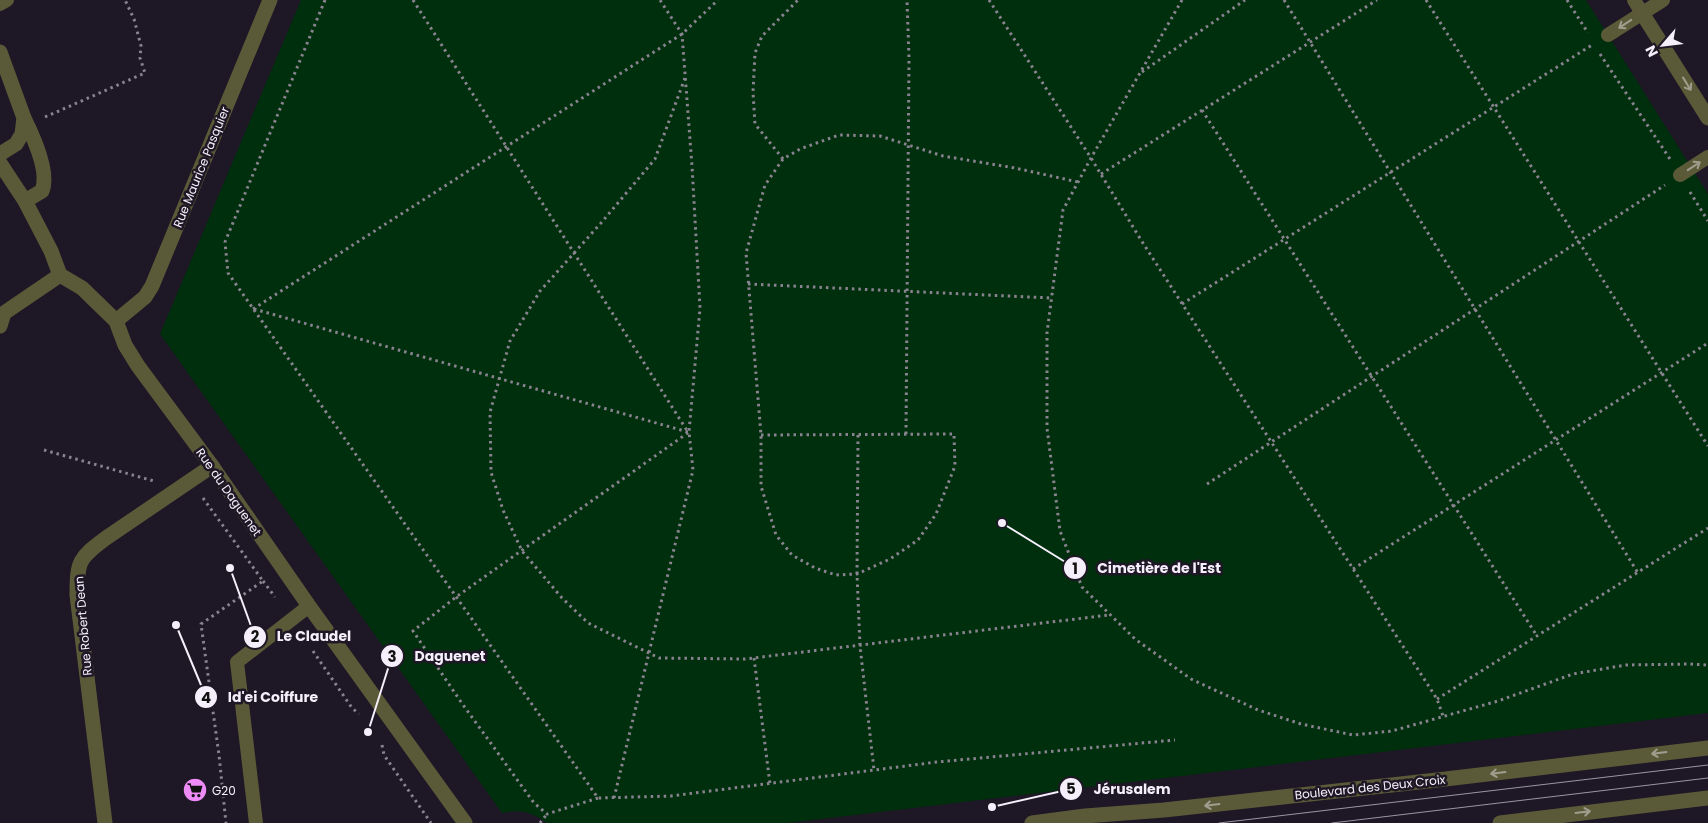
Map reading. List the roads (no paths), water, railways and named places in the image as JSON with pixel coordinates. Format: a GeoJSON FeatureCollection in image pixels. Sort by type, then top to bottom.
{"type":"FeatureCollection","features":[{"type":"Feature","properties":{"kind":"street","name":"Rue Maurice Pasquier"},"geometry":{"type":"LineString","coordinates":[[116,322],[145,297],[152,286],[270,0]]}},
{"type":"Feature","properties":{"kind":"street"},"geometry":{"type":"LineString","coordinates":[[1642,13],[1708,118]]}},
{"type":"Feature","properties":{"kind":"street"},"geometry":{"type":"LineString","coordinates":[[0,52],[24,118],[33,136],[44,180],[42,191],[25,201]]}},
{"type":"Feature","properties":{"kind":"street"},"geometry":{"type":"LineString","coordinates":[[0,154],[16,144],[22,134],[24,118]]}},
{"type":"Feature","properties":{"kind":"street"},"geometry":{"type":"LineString","coordinates":[[0,163],[25,201],[51,251],[60,275],[1,317]]}},
{"type":"Feature","properties":{"kind":"street","name":"Rue du Daguenet"},"geometry":{"type":"LineString","coordinates":[[60,275],[82,288],[116,322],[125,345],[138,366],[212,466],[309,606],[465,823]]}},
{"type":"Feature","properties":{"kind":"street","name":"Rue Robert Dean"},"geometry":{"type":"LineString","coordinates":[[105,823],[77,595],[77,572],[80,561],[88,551],[106,538],[212,466]]}},
{"type":"Feature","properties":{"kind":"street","name":"Boulevard des Deux Croix"},"geometry":{"type":"LineString","coordinates":[[1032,823],[1447,779],[1708,748]]}},
{"type":"Feature","properties":{"kind":"street"},"geometry":{"type":"LineString","coordinates":[[1500,823],[1708,798]]}},
{"type":"Feature","properties":{"kind":"lane"},"geometry":{"type":"LineString","coordinates":[[0,4],[7,0]]}},
{"type":"Feature","properties":{"kind":"lane"},"geometry":{"type":"LineString","coordinates":[[1634,0],[1642,13]]}},
{"type":"Feature","properties":{"kind":"lane"},"geometry":{"type":"LineString","coordinates":[[1608,35],[1662,0]]}},
{"type":"Feature","properties":{"kind":"lane"},"geometry":{"type":"LineString","coordinates":[[1680,175],[1708,157]]}},
{"type":"Feature","properties":{"kind":"lane"},"geometry":{"type":"LineString","coordinates":[[256,823],[237,662],[309,606]]}},
{"type":"Feature","properties":{"kind":"tram line"},"geometry":{"type":"LineString","coordinates":[[1219,823],[1708,765]]}},
{"type":"Feature","properties":{"kind":"tram line"},"geometry":{"type":"LineString","coordinates":[[1332,823],[1708,778]]}},
{"type":"Feature","properties":{"kind":"place","name":"Cimetière de l'Est"},"geometry":{"type":"Point","coordinates":[1002,523]}},
{"type":"Feature","properties":{"kind":"place","name":"Le Claudel"},"geometry":{"type":"Point","coordinates":[230,568]}},
{"type":"Feature","properties":{"kind":"place","name":"Id'ei Coiffure"},"geometry":{"type":"Point","coordinates":[176,625]}},
{"type":"Feature","properties":{"kind":"place","name":"Daguenet"},"geometry":{"type":"Point","coordinates":[368,732]}},
{"type":"Feature","properties":{"kind":"place","name":"G20"},"geometry":{"type":"Point","coordinates":[195,790]}},
{"type":"Feature","properties":{"kind":"place","name":"Jérusalem"},"geometry":{"type":"Point","coordinates":[992,807]}}]}
